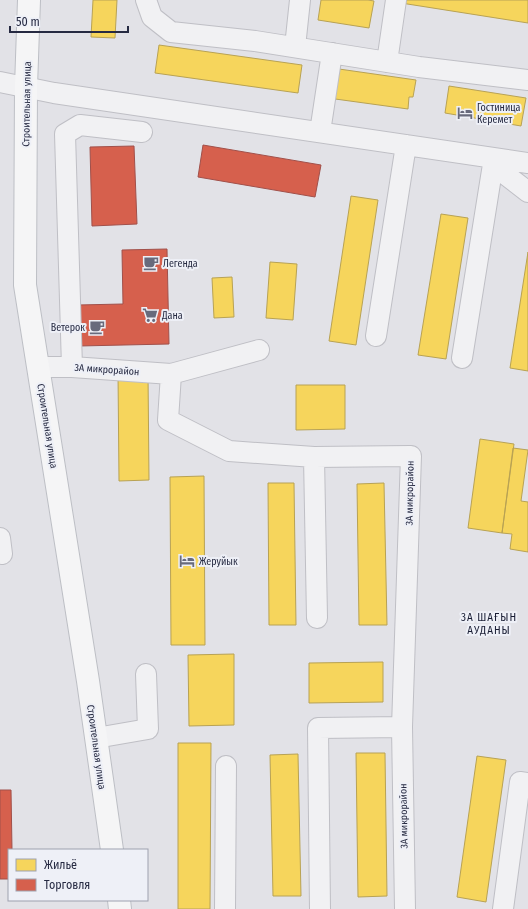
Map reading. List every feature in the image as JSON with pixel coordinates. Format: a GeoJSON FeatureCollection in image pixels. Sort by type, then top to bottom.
{"type":"FeatureCollection","features":[{"type":"Feature","properties":{"kind":"main road","name":"Строительная улица"},"geometry":{"type":"LineString","coordinates":[[29,0],[26,86],[25,285],[88,681],[112,849]]}},
{"type":"Feature","properties":{"kind":"street"},"geometry":{"type":"LineString","coordinates":[[146,0],[152,17],[171,32],[255,41],[387,62],[528,80]]}},
{"type":"Feature","properties":{"kind":"street"},"geometry":{"type":"LineString","coordinates":[[295,47],[300,0]]}},
{"type":"Feature","properties":{"kind":"street"},"geometry":{"type":"LineString","coordinates":[[387,62],[396,0]]}},
{"type":"Feature","properties":{"kind":"street"},"geometry":{"type":"LineString","coordinates":[[320,132],[332,53]]}},
{"type":"Feature","properties":{"kind":"street"},"geometry":{"type":"LineString","coordinates":[[0,82],[54,92],[406,145],[494,162],[528,164]]}},
{"type":"Feature","properties":{"kind":"street"},"geometry":{"type":"LineString","coordinates":[[72,367],[64,134],[80,125],[142,132]]}},
{"type":"Feature","properties":{"kind":"street"},"geometry":{"type":"LineString","coordinates":[[376,336],[406,145]]}},
{"type":"Feature","properties":{"kind":"street"},"geometry":{"type":"LineString","coordinates":[[494,162],[528,192]]}},
{"type":"Feature","properties":{"kind":"street"},"geometry":{"type":"LineString","coordinates":[[462,358],[494,162]]}},
{"type":"Feature","properties":{"kind":"street"},"geometry":{"type":"LineString","coordinates":[[171,374],[259,350]]}},
{"type":"Feature","properties":{"kind":"street","name":"3А микрорайон"},"geometry":{"type":"LineString","coordinates":[[38,367],[72,367],[171,374],[168,420],[229,451],[314,457],[411,456],[402,727],[405,909]]}},
{"type":"Feature","properties":{"kind":"street"},"geometry":{"type":"LineString","coordinates":[[314,457],[317,618]]}},
{"type":"Feature","properties":{"kind":"street"},"geometry":{"type":"LineString","coordinates":[[96,738],[148,729],[146,674]]}},
{"type":"Feature","properties":{"kind":"street"},"geometry":{"type":"LineString","coordinates":[[320,909],[318,728],[402,727]]}},
{"type":"Feature","properties":{"kind":"street"},"geometry":{"type":"LineString","coordinates":[[225,909],[226,766]]}},
{"type":"Feature","properties":{"kind":"street"},"geometry":{"type":"LineString","coordinates":[[504,909],[520,782],[528,782]]}},
{"type":"Feature","properties":{"kind":"building: Жильё"},"geometry":{"type":"Polygon","coordinates":[[[93,0],[117,0],[115,38],[91,37],[93,0]]]}},
{"type":"Feature","properties":{"kind":"building: Жильё"},"geometry":{"type":"Polygon","coordinates":[[[321,0],[374,1],[369,28],[318,20],[321,0]]]}},
{"type":"Feature","properties":{"kind":"building: Жильё"},"geometry":{"type":"Polygon","coordinates":[[[401,0],[528,0],[528,23],[401,3],[401,0]]]}},
{"type":"Feature","properties":{"kind":"building: Жильё"},"geometry":{"type":"Polygon","coordinates":[[[159,45],[302,65],[298,93],[155,73],[159,45]]]}},
{"type":"Feature","properties":{"kind":"building: Жильё"},"geometry":{"type":"Polygon","coordinates":[[[332,68],[416,80],[413,97],[409,97],[408,109],[328,98],[332,68]]]}},
{"type":"Feature","properties":{"kind":"building: Жильё"},"geometry":{"type":"Polygon","coordinates":[[[449,86],[526,98],[521,126],[445,113],[449,86]]]}},
{"type":"Feature","properties":{"kind":"building: Жильё"},"geometry":{"type":"Polygon","coordinates":[[[351,196],[378,200],[356,345],[329,341],[351,196]]]}},
{"type":"Feature","properties":{"kind":"building: Жильё"},"geometry":{"type":"Polygon","coordinates":[[[441,214],[468,218],[446,359],[418,355],[441,214]]]}},
{"type":"Feature","properties":{"kind":"building: Жильё"},"geometry":{"type":"Polygon","coordinates":[[[528,252],[528,371],[510,368],[528,252]]]}},
{"type":"Feature","properties":{"kind":"building: Жильё"},"geometry":{"type":"Polygon","coordinates":[[[270,262],[297,264],[293,320],[266,318],[270,262]]]}},
{"type":"Feature","properties":{"kind":"building: Жильё"},"geometry":{"type":"Polygon","coordinates":[[[232,277],[234,317],[214,318],[212,278],[232,277]]]}},
{"type":"Feature","properties":{"kind":"building: Жильё"},"geometry":{"type":"Polygon","coordinates":[[[118,373],[148,373],[149,480],[119,481],[118,373]]]}},
{"type":"Feature","properties":{"kind":"building: Жильё"},"geometry":{"type":"Polygon","coordinates":[[[296,385],[345,385],[345,429],[296,430],[296,385]]]}},
{"type":"Feature","properties":{"kind":"building: Жильё"},"geometry":{"type":"Polygon","coordinates":[[[480,439],[514,444],[502,533],[468,528],[480,439]]]}},
{"type":"Feature","properties":{"kind":"building: Жильё"},"geometry":{"type":"Polygon","coordinates":[[[513,448],[528,450],[521,501],[528,502],[528,552],[510,549],[512,534],[502,533],[513,448]]]}},
{"type":"Feature","properties":{"kind":"building: Жильё","name":"Жеруйык"},"geometry":{"type":"Polygon","coordinates":[[[204,476],[205,645],[171,645],[170,477],[204,476]]]}},
{"type":"Feature","properties":{"kind":"building: Жильё"},"geometry":{"type":"Polygon","coordinates":[[[268,483],[294,483],[296,625],[269,625],[268,483]]]}},
{"type":"Feature","properties":{"kind":"building: Жильё"},"geometry":{"type":"Polygon","coordinates":[[[384,483],[387,625],[359,625],[357,484],[384,483]]]}},
{"type":"Feature","properties":{"kind":"building: Жильё"},"geometry":{"type":"Polygon","coordinates":[[[234,654],[234,725],[189,726],[188,655],[234,654]]]}},
{"type":"Feature","properties":{"kind":"building: Жильё"},"geometry":{"type":"Polygon","coordinates":[[[383,662],[383,702],[309,703],[309,663],[383,662]]]}},
{"type":"Feature","properties":{"kind":"building: Жильё"},"geometry":{"type":"Polygon","coordinates":[[[178,743],[211,743],[210,909],[178,909],[178,743]]]}},
{"type":"Feature","properties":{"kind":"building: Жильё"},"geometry":{"type":"Polygon","coordinates":[[[356,753],[385,753],[387,896],[358,897],[356,753]]]}},
{"type":"Feature","properties":{"kind":"building: Жильё"},"geometry":{"type":"Polygon","coordinates":[[[298,754],[301,896],[273,896],[270,755],[298,754]]]}},
{"type":"Feature","properties":{"kind":"building: Жильё"},"geometry":{"type":"Polygon","coordinates":[[[477,756],[506,760],[486,902],[457,897],[477,756]]]}},
{"type":"Feature","properties":{"kind":"building: Торговля"},"geometry":{"type":"Polygon","coordinates":[[[203,145],[321,165],[315,197],[198,177],[203,145]]]}},
{"type":"Feature","properties":{"kind":"building: Торговля"},"geometry":{"type":"Polygon","coordinates":[[[134,146],[137,224],[92,226],[90,147],[134,146]]]}},
{"type":"Feature","properties":{"kind":"building: Торговля"},"geometry":{"type":"Polygon","coordinates":[[[167,249],[169,344],[79,346],[78,305],[123,304],[122,250],[167,249]]]}},
{"type":"Feature","properties":{"kind":"building: Торговля"},"geometry":{"type":"Polygon","coordinates":[[[0,790],[11,790],[12,849],[8,849],[8,879],[0,879],[0,790]]]}},
{"type":"Feature","properties":{"kind":"place","name":"Гостиница Керемет"},"geometry":{"type":"Point","coordinates":[465,113]}},
{"type":"Feature","properties":{"kind":"place","name":"Легенда"},"geometry":{"type":"Point","coordinates":[151,263]}},
{"type":"Feature","properties":{"kind":"place","name":"Дана"},"geometry":{"type":"Point","coordinates":[150,315]}},
{"type":"Feature","properties":{"kind":"place","name":"Ветерок"},"geometry":{"type":"Point","coordinates":[97,327]}},
{"type":"Feature","properties":{"kind":"place","name":"Жеруйык"},"geometry":{"type":"Point","coordinates":[187,561]}},
{"type":"Feature","properties":{"kind":"district","name":"3А ШАҒЫН АУДАНЫ"},"geometry":{"type":"Point","coordinates":[489,623]}}]}
